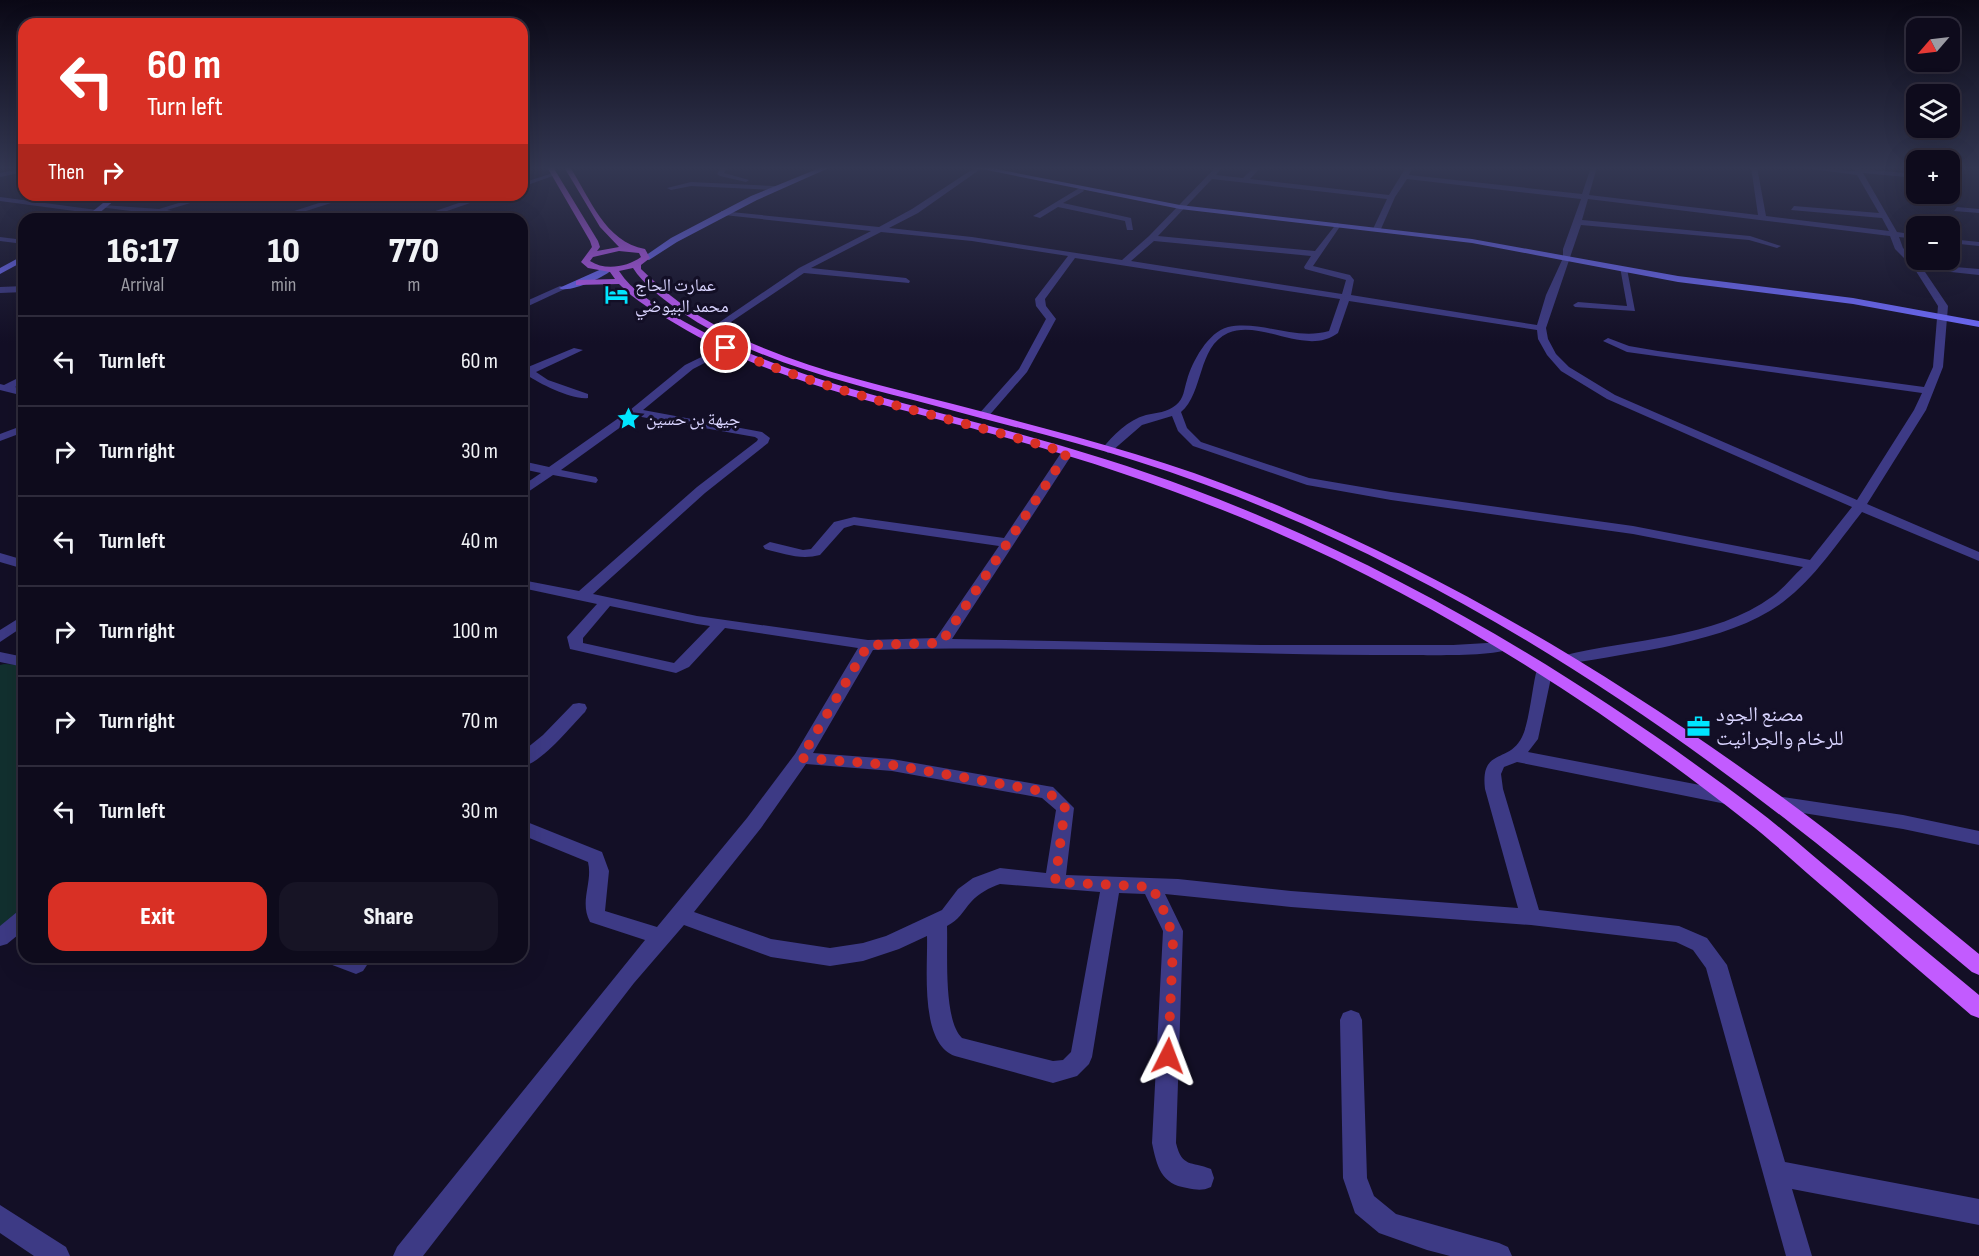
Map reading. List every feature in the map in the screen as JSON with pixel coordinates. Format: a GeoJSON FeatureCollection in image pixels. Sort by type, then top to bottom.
{"type":"FeatureCollection","features":[{"type":"Feature","properties":{"kind":"main road"},"geometry":{"type":"LineString","coordinates":[[585,226],[596,247],[588,260]]}},
{"type":"Feature","properties":{"kind":"main road"},"geometry":{"type":"LineString","coordinates":[[603,226],[620,245],[645,253],[637,270],[667,299],[716,328],[760,349],[798,363],[1108,449],[1181,473],[1321,529],[1407,570],[1568,659],[1667,724],[1777,802],[1979,966]]}},
{"type":"Feature","properties":{"kind":"main road"},"geometry":{"type":"LineString","coordinates":[[588,260],[608,250],[631,249]]}},
{"type":"Feature","properties":{"kind":"main road"},"geometry":{"type":"LineString","coordinates":[[588,260],[614,273],[672,319],[726,348],[773,368],[813,382],[1099,461],[1183,491],[1279,529],[1350,561],[1428,602],[1504,647],[1660,749],[1752,816],[1979,1008]]}},
{"type":"Feature","properties":{"kind":"main road"},"geometry":{"type":"LineString","coordinates":[[579,283],[614,273],[641,261]]}},
{"type":"Feature","properties":{"kind":"street"},"geometry":{"type":"LineString","coordinates":[[641,261],[701,226]]}},
{"type":"Feature","properties":{"kind":"street"},"geometry":{"type":"LineString","coordinates":[[849,226],[972,239],[1541,328]]}},
{"type":"Feature","properties":{"kind":"street"},"geometry":{"type":"LineString","coordinates":[[716,328],[802,270],[889,226]]}},
{"type":"Feature","properties":{"kind":"street"},"geometry":{"type":"LineString","coordinates":[[1124,263],[1163,226]]}},
{"type":"Feature","properties":{"kind":"street"},"geometry":{"type":"LineString","coordinates":[[1108,449],[1120,436],[1144,420],[1176,411],[1185,402],[1200,364],[1222,332],[1246,329],[1306,336],[1327,336],[1333,333],[1350,280],[1347,277],[1308,267],[1337,226]]}},
{"type":"Feature","properties":{"kind":"street"},"geometry":{"type":"LineString","coordinates":[[1343,226],[1472,241],[1697,282],[1853,301],[1979,324]]}},
{"type":"Feature","properties":{"kind":"street"},"geometry":{"type":"LineString","coordinates":[[1577,226],[1541,328],[1543,339],[1552,355],[1565,369],[1585,382],[1671,425],[1979,557]]}},
{"type":"Feature","properties":{"kind":"street"},"geometry":{"type":"LineString","coordinates":[[1617,226],[1750,238],[1777,246]]}},
{"type":"Feature","properties":{"kind":"street"},"geometry":{"type":"LineString","coordinates":[[1822,226],[1906,236]]}},
{"type":"Feature","properties":{"kind":"street"},"geometry":{"type":"LineString","coordinates":[[1890,226],[1899,249],[1906,256]]}},
{"type":"Feature","properties":{"kind":"street"},"geometry":{"type":"LineString","coordinates":[[1152,238],[1317,254]]}},
{"type":"Feature","properties":{"kind":"street"},"geometry":{"type":"LineString","coordinates":[[0,239],[18,241]]}},
{"type":"Feature","properties":{"kind":"street"},"geometry":{"type":"LineString","coordinates":[[631,249],[674,240]]}},
{"type":"Feature","properties":{"kind":"street"},"geometry":{"type":"LineString","coordinates":[[1960,242],[1979,244]]}},
{"type":"Feature","properties":{"kind":"street"},"geometry":{"type":"LineString","coordinates":[[983,416],[1010,387],[1036,348],[1051,319],[1041,306],[1040,299],[1073,255]]}},
{"type":"Feature","properties":{"kind":"street"},"geometry":{"type":"LineString","coordinates":[[563,288],[581,277],[588,260]]}},
{"type":"Feature","properties":{"kind":"street"},"geometry":{"type":"LineString","coordinates":[[0,271],[18,262]]}},
{"type":"Feature","properties":{"kind":"street"},"geometry":{"type":"LineString","coordinates":[[1578,305],[1632,309],[1623,269]]}},
{"type":"Feature","properties":{"kind":"street"},"geometry":{"type":"LineString","coordinates":[[802,270],[906,281]]}},
{"type":"Feature","properties":{"kind":"street"},"geometry":{"type":"LineString","coordinates":[[1568,659],[1658,643],[1731,624],[1778,599],[1813,565],[1860,506],[1920,410],[1938,367],[1944,317],[1943,306],[1920,270]]}},
{"type":"Feature","properties":{"kind":"street"},"geometry":{"type":"LineString","coordinates":[[1958,270],[1979,272]]}},
{"type":"Feature","properties":{"kind":"street"},"geometry":{"type":"LineString","coordinates":[[528,303],[597,276],[614,273]]}},
{"type":"Feature","properties":{"kind":"street"},"geometry":{"type":"LineString","coordinates":[[2,290],[18,289]]}},
{"type":"Feature","properties":{"kind":"street"},"geometry":{"type":"LineString","coordinates":[[2,290],[18,294]]}},
{"type":"Feature","properties":{"kind":"street"},"geometry":{"type":"LineString","coordinates":[[1608,341],[1627,348],[1658,354],[1928,391]]}},
{"type":"Feature","properties":{"kind":"street"},"geometry":{"type":"LineString","coordinates":[[528,488],[634,412],[689,367],[726,348]]}},
{"type":"Feature","properties":{"kind":"street"},"geometry":{"type":"LineString","coordinates":[[528,369],[578,350]]}},
{"type":"Feature","properties":{"kind":"street"},"geometry":{"type":"LineString","coordinates":[[528,373],[544,382],[584,396]]}},
{"type":"Feature","properties":{"kind":"street"},"geometry":{"type":"LineString","coordinates":[[3,387],[18,381]]}},
{"type":"Feature","properties":{"kind":"street"},"geometry":{"type":"LineString","coordinates":[[3,387],[18,391]]}},
{"type":"Feature","properties":{"kind":"street"},"geometry":{"type":"LineString","coordinates":[[1176,411],[1182,429],[1197,444],[1307,481],[1391,496],[1633,530],[1813,565]]}},
{"type":"Feature","properties":{"kind":"street"},"geometry":{"type":"LineString","coordinates":[[582,596],[701,490],[762,443],[764,438],[758,434],[634,412]]}},
{"type":"Feature","properties":{"kind":"street"},"geometry":{"type":"LineString","coordinates":[[0,438],[18,430]]}},
{"type":"Feature","properties":{"kind":"street"},"geometry":{"type":"LineString","coordinates":[[941,643],[1067,453]]}},
{"type":"Feature","properties":{"kind":"street"},"geometry":{"type":"LineString","coordinates":[[528,466],[592,480]]}},
{"type":"Feature","properties":{"kind":"street"},"geometry":{"type":"LineString","coordinates":[[770,546],[803,554],[815,552],[839,525],[854,521],[1007,543]]}},
{"type":"Feature","properties":{"kind":"street"},"geometry":{"type":"LineString","coordinates":[[0,557],[18,563]]}},
{"type":"Feature","properties":{"kind":"street"},"geometry":{"type":"LineString","coordinates":[[528,585],[721,623],[868,645],[941,643],[1261,650],[1441,650],[1504,647]]}},
{"type":"Feature","properties":{"kind":"street"},"geometry":{"type":"LineString","coordinates":[[606,602],[575,637],[575,646],[676,668],[683,664],[721,623]]}},
{"type":"Feature","properties":{"kind":"street"},"geometry":{"type":"LineString","coordinates":[[0,637],[18,624]]}},
{"type":"Feature","properties":{"kind":"street"},"geometry":{"type":"LineString","coordinates":[[406,1256],[626,976],[680,915],[801,758],[868,645]]}},
{"type":"Feature","properties":{"kind":"street"},"geometry":{"type":"LineString","coordinates":[[1531,917],[1494,789],[1492,774],[1498,763],[1516,756],[1530,739],[1544,673]]}},
{"type":"Feature","properties":{"kind":"street"},"geometry":{"type":"LineString","coordinates":[[528,756],[549,739],[579,708]]}},
{"type":"Feature","properties":{"kind":"street"},"geometry":{"type":"LineString","coordinates":[[1516,756],[1726,797]]}},
{"type":"Feature","properties":{"kind":"street"},"geometry":{"type":"LineString","coordinates":[[801,758],[892,765],[1047,792],[1061,802],[1065,808],[1055,882]]}},
{"type":"Feature","properties":{"kind":"street"},"geometry":{"type":"LineString","coordinates":[[1777,802],[1903,822],[1979,838]]}},
{"type":"Feature","properties":{"kind":"street"},"geometry":{"type":"LineString","coordinates":[[528,829],[595,857],[599,867],[594,905],[597,916],[660,937]]}},
{"type":"Feature","properties":{"kind":"street"},"geometry":{"type":"LineString","coordinates":[[680,915],[771,948],[830,957],[863,952],[892,943],[937,922],[949,916],[965,896],[980,883],[1000,876],[1531,917],[1679,934],[1700,945],[1716,965],[1799,1256]]}},
{"type":"Feature","properties":{"kind":"street"},"geometry":{"type":"LineString","coordinates":[[937,922],[940,1015],[946,1037],[955,1046],[1053,1072],[1070,1069],[1081,1057],[1111,885]]}},
{"type":"Feature","properties":{"kind":"street"},"geometry":{"type":"LineString","coordinates":[[1152,887],[1173,931],[1164,1143],[1168,1161],[1178,1174],[1202,1178]]}},
{"type":"Feature","properties":{"kind":"street"},"geometry":{"type":"LineString","coordinates":[[0,938],[18,923]]}},
{"type":"Feature","properties":{"kind":"street"},"geometry":{"type":"LineString","coordinates":[[1351,1020],[1355,1178],[1364,1204],[1388,1224],[1499,1256]]}},
{"type":"Feature","properties":{"kind":"street"},"geometry":{"type":"LineString","coordinates":[[1775,1173],[1979,1212]]}},
{"type":"Feature","properties":{"kind":"street"},"geometry":{"type":"LineString","coordinates":[[0,1218],[57,1256]]}},
{"type":"Feature","properties":{"kind":"green space"},"geometry":{"type":"Polygon","coordinates":[[[0,665],[18,665],[18,920],[0,935],[0,665]]]}},
{"type":"Feature","properties":{"kind":"place","name":"عمارت الحاج محمد البيوضي"},"geometry":{"type":"Point","coordinates":[617,295]}},
{"type":"Feature","properties":{"kind":"place","name":"جيهة بن حسين"},"geometry":{"type":"Point","coordinates":[628,419]}},
{"type":"Feature","properties":{"kind":"place","name":"مصنع الجود للرخام والجرانيت"},"geometry":{"type":"Point","coordinates":[1698,726]}},
{"type":"Feature","properties":{"kind":"route"},"geometry":{"type":"LineString","coordinates":[[726,348],[813,382],[989,429],[1067,453],[941,643],[868,645],[801,758],[892,765],[1047,792],[1056,797],[1065,808],[1055,882],[1152,887],[1165,912],[1173,931],[1168,1056]]}}]}
